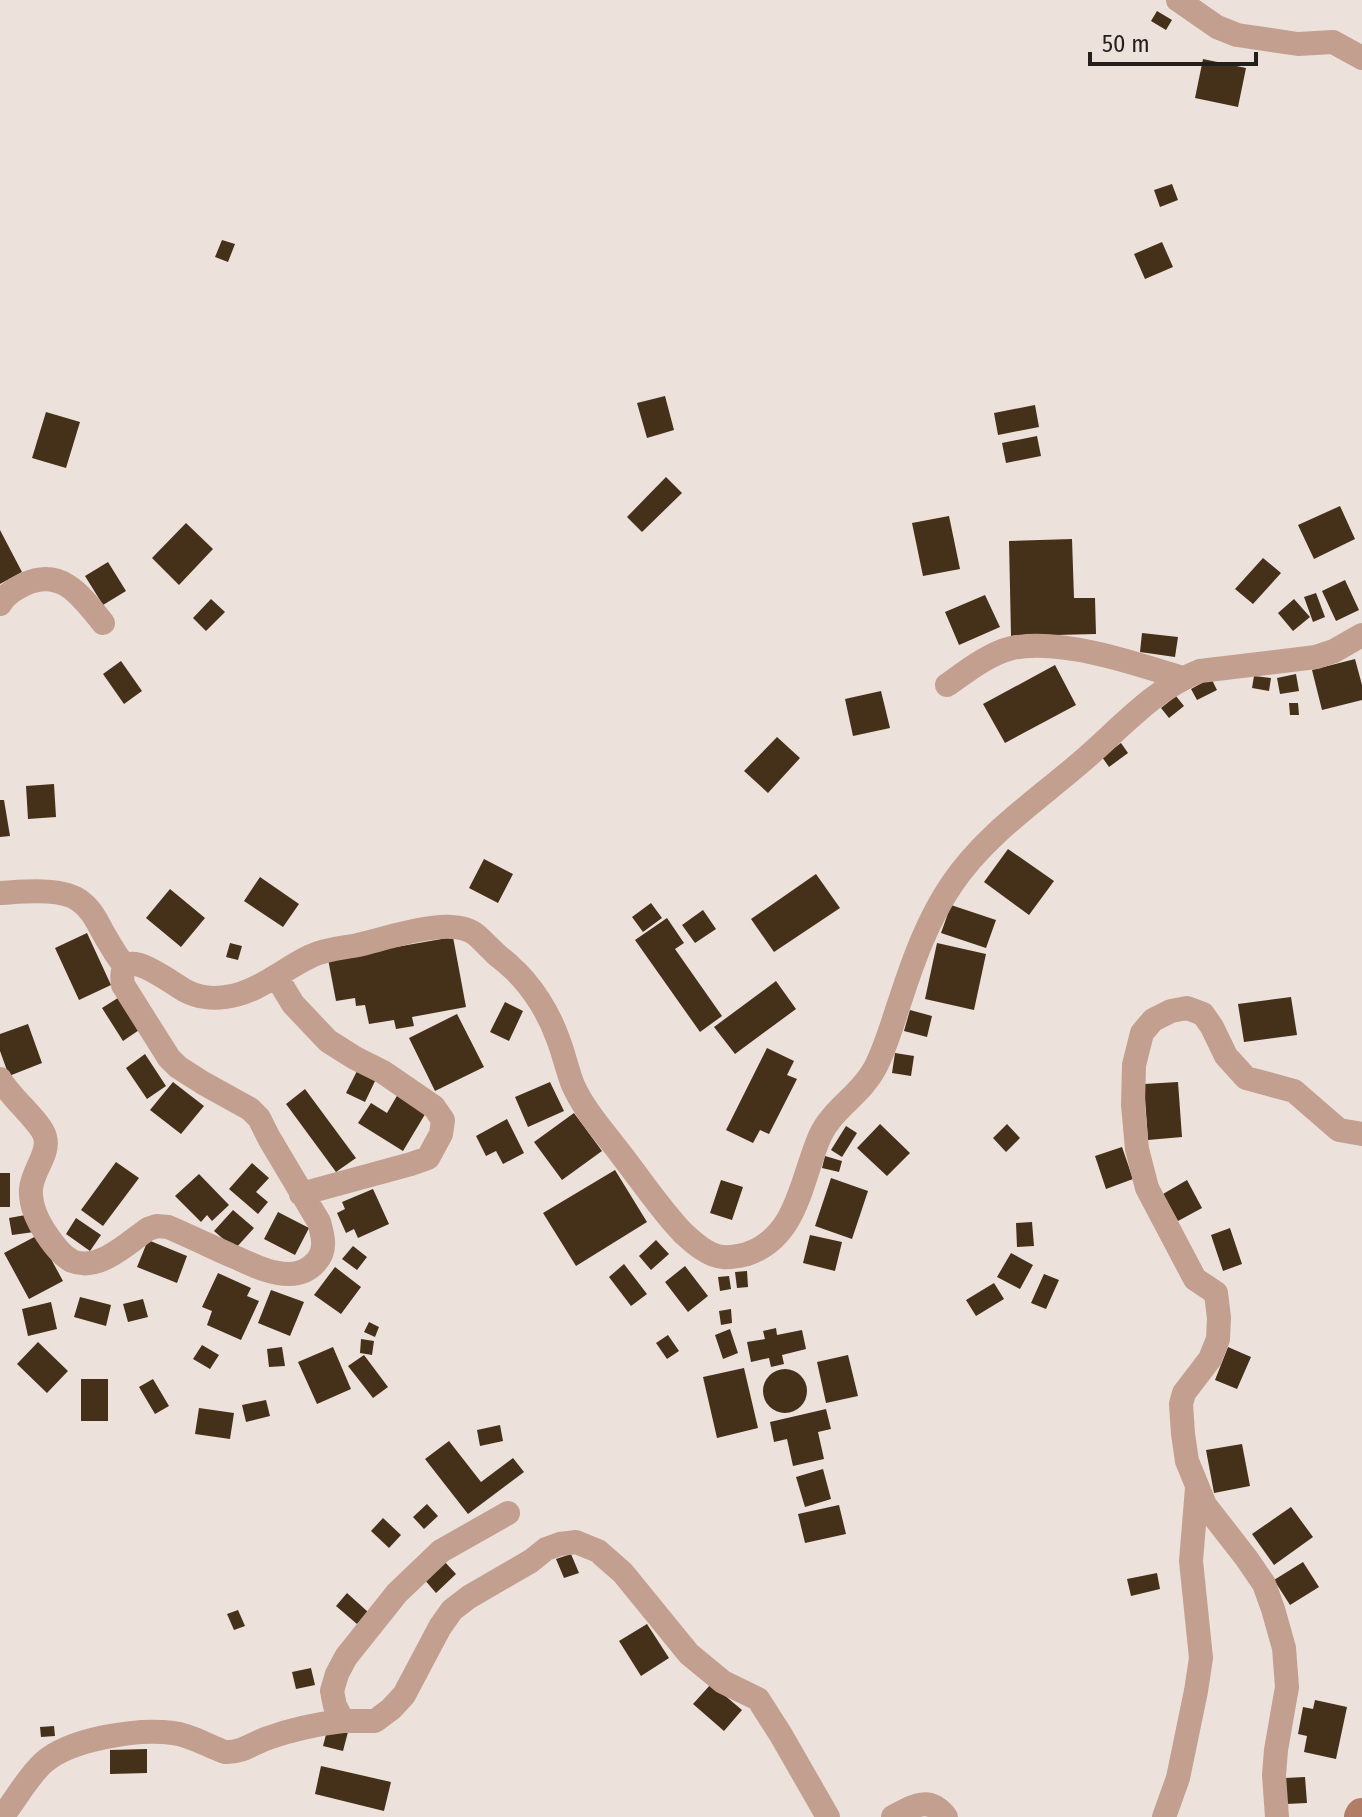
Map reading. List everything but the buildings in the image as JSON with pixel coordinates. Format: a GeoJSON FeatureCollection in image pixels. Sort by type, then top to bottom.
{"type":"FeatureCollection","features":[{"type":"Feature","properties":{"kind":"street"},"geometry":{"type":"LineString","coordinates":[[1178,0],[1217,27],[1237,35],[1298,44],[1333,42],[1362,58]]}},
{"type":"Feature","properties":{"kind":"street"},"geometry":{"type":"LineString","coordinates":[[0,604],[18,587],[33,580],[52,578],[81,595],[103,623]]}},
{"type":"Feature","properties":{"kind":"street"},"geometry":{"type":"LineString","coordinates":[[0,1079],[46,1139],[31,1184],[33,1206],[42,1229],[72,1261],[99,1261],[157,1226],[168,1227],[258,1267],[299,1274],[310,1269],[319,1259],[324,1248],[323,1235],[319,1222],[259,1118],[250,1109],[178,1067],[161,1048],[123,985],[121,975],[125,967],[140,964],[189,993],[221,998],[238,995],[314,954],[424,930],[452,927],[477,933],[529,986],[558,1037],[574,1086],[587,1110],[684,1233],[702,1249],[719,1257],[736,1257],[758,1250],[776,1238],[788,1220],[829,1120],[859,1091],[873,1072],[935,912],[972,858],[1167,687],[1182,678],[1200,671],[1316,657],[1362,635]]}},
{"type":"Feature","properties":{"kind":"street"},"geometry":{"type":"LineString","coordinates":[[947,685],[985,659],[1012,648],[1046,647],[1083,651],[1182,678]]}},
{"type":"Feature","properties":{"kind":"street"},"geometry":{"type":"LineString","coordinates":[[0,893],[58,893],[78,899],[95,917],[125,967]]}},
{"type":"Feature","properties":{"kind":"street"},"geometry":{"type":"LineString","coordinates":[[276,976],[293,1004],[328,1041],[383,1072],[434,1107],[443,1120],[441,1134],[428,1158],[301,1194]]}},
{"type":"Feature","properties":{"kind":"street"},"geometry":{"type":"LineString","coordinates":[[1277,1817],[1274,1775],[1287,1687],[1284,1648],[1264,1584],[1205,1505],[1187,1461],[1181,1404],[1184,1393],[1210,1359],[1218,1339],[1219,1318],[1216,1293],[1195,1279],[1147,1188],[1137,1149],[1133,1105],[1134,1065],[1142,1033],[1153,1020],[1171,1011],[1187,1008],[1203,1014],[1226,1056],[1246,1078],[1294,1091],[1339,1130],[1362,1134]]}},
{"type":"Feature","properties":{"kind":"street"},"geometry":{"type":"LineString","coordinates":[[1164,1817],[1178,1778],[1201,1658],[1191,1561],[1197,1486]]}},
{"type":"Feature","properties":{"kind":"street"},"geometry":{"type":"LineString","coordinates":[[343,1721],[332,1691],[346,1657],[397,1593],[441,1551],[508,1513]]}},
{"type":"Feature","properties":{"kind":"street"},"geometry":{"type":"LineString","coordinates":[[2,1817],[44,1762],[56,1753],[83,1742],[115,1735],[173,1733],[216,1749],[234,1752],[263,1739],[313,1724],[375,1721],[404,1695],[452,1610],[546,1549],[576,1542],[598,1551],[623,1573],[689,1654],[723,1682],[758,1699],[828,1817]]}},
{"type":"Feature","properties":{"kind":"street"},"geometry":{"type":"LineString","coordinates":[[893,1817],[920,1804],[932,1804],[946,1817]]}}]}
